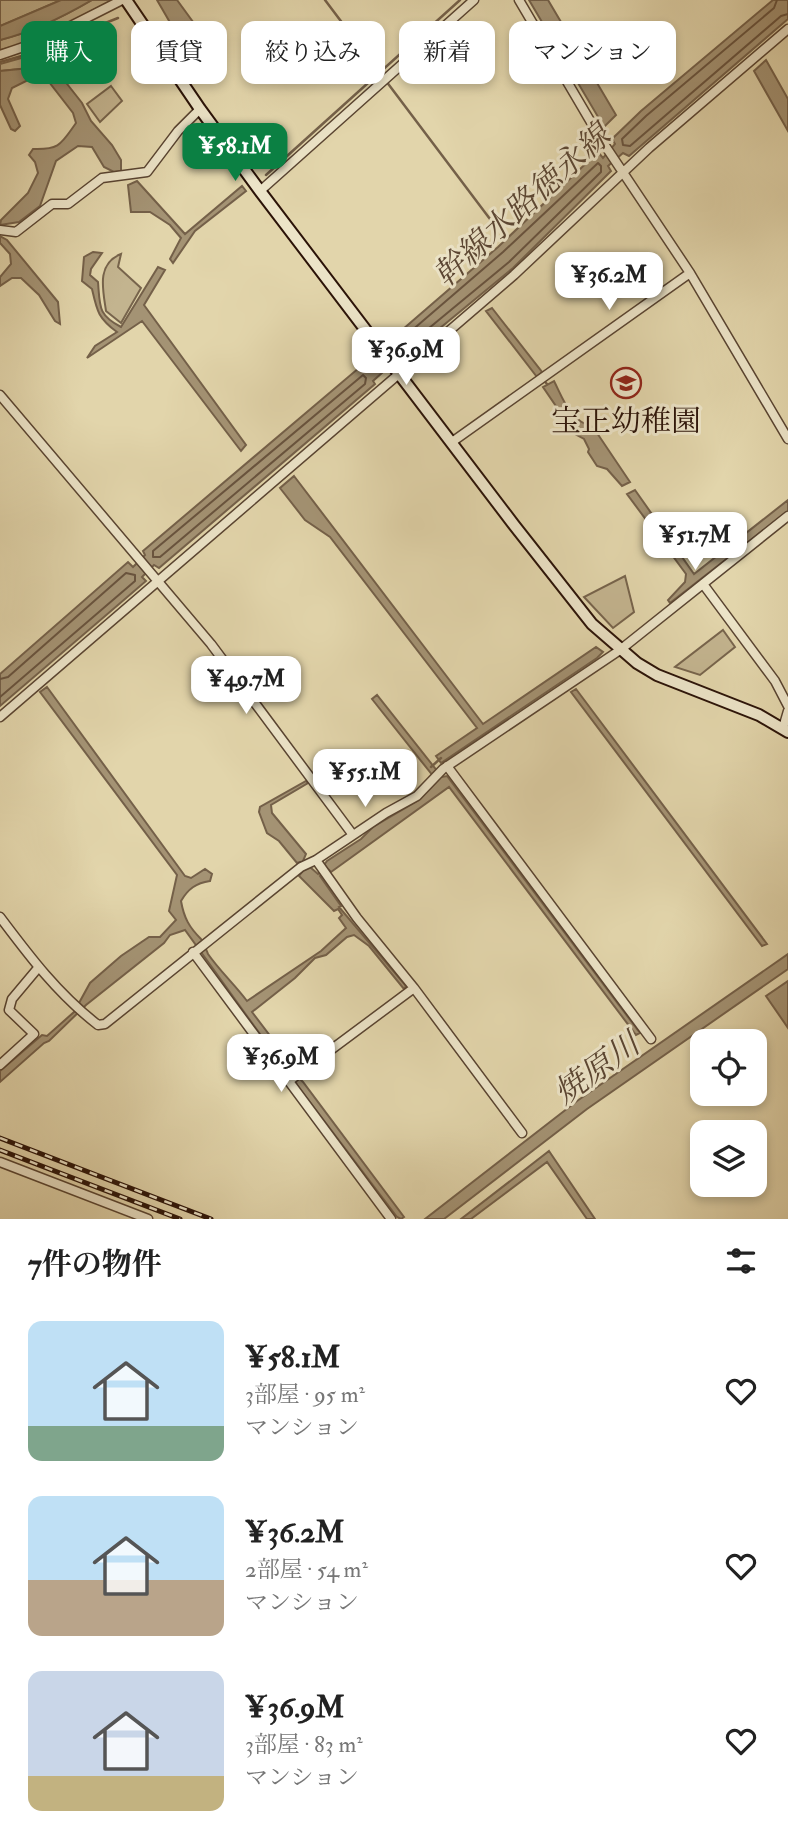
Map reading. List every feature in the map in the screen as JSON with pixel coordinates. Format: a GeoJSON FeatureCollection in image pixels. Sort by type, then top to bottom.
{"type":"FeatureCollection","features":[{"type":"Feature","properties":{"kind":"street"},"geometry":{"type":"LineString","coordinates":[[0,54],[41,41],[124,0],[260,191],[572,600],[604,637],[636,663],[657,675],[759,715],[786,730],[788,709],[775,681],[703,584]]}},
{"type":"Feature","properties":{"kind":"street"},"geometry":{"type":"LineString","coordinates":[[260,191],[474,0]]}},
{"type":"Feature","properties":{"kind":"street"},"geometry":{"type":"LineString","coordinates":[[519,0],[602,141],[690,273],[788,439]]}},
{"type":"Feature","properties":{"kind":"street"},"geometry":{"type":"LineString","coordinates":[[0,717],[514,275],[624,172],[788,29]]}},
{"type":"Feature","properties":{"kind":"street"},"geometry":{"type":"LineString","coordinates":[[0,230],[16,232],[52,204],[68,204],[102,178],[148,172],[178,131],[201,109]]}},
{"type":"Feature","properties":{"kind":"street"},"geometry":{"type":"LineString","coordinates":[[452,442],[690,273]]}},
{"type":"Feature","properties":{"kind":"street"},"geometry":{"type":"LineString","coordinates":[[0,396],[211,644],[353,835]]}},
{"type":"Feature","properties":{"kind":"street"},"geometry":{"type":"LineString","coordinates":[[0,917],[38,968],[75,1006],[98,1025],[105,1024],[193,951],[314,866],[353,835],[417,796],[447,766],[620,650],[788,516]]}},
{"type":"Feature","properties":{"kind":"street"},"geometry":{"type":"LineString","coordinates":[[447,766],[652,1039]]}},
{"type":"Feature","properties":{"kind":"street"},"geometry":{"type":"LineString","coordinates":[[314,866],[414,988],[522,1133]]}},
{"type":"Feature","properties":{"kind":"street"},"geometry":{"type":"LineString","coordinates":[[193,951],[391,1219]]}},
{"type":"Feature","properties":{"kind":"street"},"geometry":{"type":"LineString","coordinates":[[0,1065],[34,1034],[9,1010],[12,999],[38,968]]}},
{"type":"Feature","properties":{"kind":"street"},"geometry":{"type":"LineString","coordinates":[[289,1081],[414,988]]}},
{"type":"Feature","properties":{"kind":"street"},"geometry":{"type":"LineString","coordinates":[[0,1162],[148,1219]]}},
{"type":"Feature","properties":{"kind":"shaded area"},"geometry":{"type":"Polygon","coordinates":[[[0,0],[61,0],[0,26],[0,0]]]}},
{"type":"Feature","properties":{"kind":"shaded area"},"geometry":{"type":"Polygon","coordinates":[[[92,0],[112,0],[73,21],[51,21],[92,0]]]}},
{"type":"Feature","properties":{"kind":"shaded area"},"geometry":{"type":"Polygon","coordinates":[[[21,34],[21,44],[0,50],[0,40],[21,34]]]}},
{"type":"Feature","properties":{"kind":"shaded area"},"geometry":{"type":"Polygon","coordinates":[[[21,58],[21,69],[0,71],[0,64],[21,58]]]}},
{"type":"Feature","properties":{"kind":"shaded area"},"geometry":{"type":"Polygon","coordinates":[[[111,86],[122,101],[100,122],[87,104],[111,86]]]}},
{"type":"Feature","properties":{"kind":"shaded area"},"geometry":{"type":"Polygon","coordinates":[[[121,254],[118,267],[141,288],[121,323],[106,311],[103,278],[108,264],[121,254]]]}},
{"type":"Feature","properties":{"kind":"shaded area"},"geometry":{"type":"Polygon","coordinates":[[[625,576],[634,612],[613,628],[584,597],[625,576]]]}},
{"type":"Feature","properties":{"kind":"shaded area"},"geometry":{"type":"Polygon","coordinates":[[[723,630],[735,647],[700,675],[675,667],[723,630]]]}},
{"type":"Feature","properties":{"kind":"water"},"geometry":{"type":"Polygon","coordinates":[[[61,0],[92,0],[51,21],[21,21],[21,34],[0,40],[0,26],[61,0]]]}},
{"type":"Feature","properties":{"kind":"water"},"geometry":{"type":"Polygon","coordinates":[[[157,0],[177,0],[192,21],[169,21],[157,0]]]}},
{"type":"Feature","properties":{"kind":"water"},"geometry":{"type":"Polygon","coordinates":[[[529,0],[548,0],[560,21],[541,21],[529,0]]]}},
{"type":"Feature","properties":{"kind":"water"},"geometry":{"type":"Polygon","coordinates":[[[773,0],[788,0],[788,19],[629,156],[623,153],[608,166],[611,171],[513,268],[417,347],[413,345],[373,381],[375,384],[159,568],[154,565],[142,577],[146,581],[0,706],[0,674],[128,562],[133,567],[145,555],[143,551],[360,367],[362,369],[402,334],[402,330],[498,247],[598,152],[603,158],[615,144],[612,139],[773,0]]]}},
{"type":"Feature","properties":{"kind":"water"},"geometry":{"type":"Polygon","coordinates":[[[766,60],[788,99],[788,131],[754,71],[766,60]]]}},
{"type":"Feature","properties":{"kind":"water"},"geometry":{"type":"Polygon","coordinates":[[[21,69],[21,84],[12,88],[8,99],[20,126],[15,131],[11,129],[0,105],[0,71],[21,69]]]}},
{"type":"Feature","properties":{"kind":"water"},"geometry":{"type":"Polygon","coordinates":[[[51,84],[67,84],[82,103],[91,121],[112,145],[121,160],[121,171],[114,172],[104,167],[92,147],[78,146],[56,161],[40,206],[19,222],[0,225],[1,220],[28,193],[38,173],[35,162],[29,155],[33,149],[55,147],[59,144],[76,123],[73,113],[51,84]]]}},
{"type":"Feature","properties":{"kind":"water"},"geometry":{"type":"Polygon","coordinates":[[[579,84],[598,84],[616,115],[604,127],[579,84]]]}},
{"type":"Feature","properties":{"kind":"water"},"geometry":{"type":"Polygon","coordinates":[[[137,181],[185,234],[242,186],[246,191],[195,231],[173,263],[170,259],[181,238],[170,225],[150,212],[131,212],[128,185],[137,181]]]}},
{"type":"Feature","properties":{"kind":"water"},"geometry":{"type":"Polygon","coordinates":[[[0,236],[7,240],[58,302],[60,324],[55,321],[39,295],[21,278],[12,278],[0,286],[0,277],[11,264],[10,254],[0,243],[0,236]]]}},
{"type":"Feature","properties":{"kind":"water"},"geometry":{"type":"Polygon","coordinates":[[[93,252],[102,253],[90,275],[98,282],[102,309],[108,318],[121,327],[158,267],[165,270],[144,305],[246,445],[241,451],[142,321],[87,358],[95,346],[117,332],[102,318],[92,289],[82,281],[84,257],[93,252]]]}},
{"type":"Feature","properties":{"kind":"water"},"geometry":{"type":"Polygon","coordinates":[[[492,308],[542,372],[537,377],[486,311],[492,308]]]}},
{"type":"Feature","properties":{"kind":"water"},"geometry":{"type":"Polygon","coordinates":[[[554,381],[573,415],[593,427],[630,482],[622,486],[607,469],[597,466],[584,439],[575,434],[543,387],[554,381]]]}},
{"type":"Feature","properties":{"kind":"water"},"geometry":{"type":"Polygon","coordinates":[[[294,476],[483,724],[596,647],[603,652],[441,763],[436,756],[477,728],[330,537],[305,520],[280,488],[294,476]]]}},
{"type":"Feature","properties":{"kind":"water"},"geometry":{"type":"Polygon","coordinates":[[[635,490],[694,574],[788,500],[788,511],[670,603],[668,600],[685,582],[686,574],[627,494],[635,490]]]}},
{"type":"Feature","properties":{"kind":"water"},"geometry":{"type":"Polygon","coordinates":[[[47,687],[185,876],[191,878],[205,869],[212,874],[210,881],[197,885],[181,901],[184,912],[208,954],[247,1001],[321,951],[346,928],[339,918],[342,915],[338,909],[334,911],[299,876],[305,868],[300,862],[297,863],[279,841],[267,833],[259,812],[260,807],[306,781],[308,783],[271,805],[272,813],[306,854],[303,861],[318,874],[326,868],[324,865],[327,861],[361,839],[373,827],[419,800],[437,781],[372,699],[377,695],[442,777],[447,776],[640,1033],[636,1035],[449,787],[331,872],[329,870],[320,876],[341,906],[339,907],[406,986],[404,989],[369,946],[354,935],[347,937],[326,955],[315,958],[295,978],[252,1012],[296,1070],[294,1073],[404,1217],[401,1219],[297,1085],[292,1074],[288,1073],[185,930],[170,935],[164,943],[86,1005],[49,1041],[0,1082],[0,1071],[74,1012],[90,983],[121,956],[149,937],[160,937],[176,920],[169,911],[177,875],[40,692],[47,687]]]}},
{"type":"Feature","properties":{"kind":"water"},"geometry":{"type":"Polygon","coordinates":[[[576,689],[767,944],[762,946],[571,692],[576,689]]]}},
{"type":"Feature","properties":{"kind":"water"},"geometry":{"type":"Polygon","coordinates":[[[788,954],[788,969],[702,1029],[690,1029],[690,1037],[587,1109],[444,1219],[425,1219],[577,1101],[788,954]]]}},
{"type":"Feature","properties":{"kind":"water"},"geometry":{"type":"Polygon","coordinates":[[[788,981],[788,1028],[766,996],[788,981]]]}},
{"type":"Feature","properties":{"kind":"water"},"geometry":{"type":"Polygon","coordinates":[[[549,1151],[595,1219],[587,1219],[547,1162],[471,1219],[461,1219],[549,1151]]]}},
{"type":"Feature","properties":{"kind":"waterway","name":"幹線水路徳永線"},"geometry":{"type":"LineString","coordinates":[[325,0],[496,227]]}},
{"type":"Feature","properties":{"kind":"waterway"},"geometry":{"type":"LineString","coordinates":[[266,175],[460,0]]}},
{"type":"Feature","properties":{"kind":"waterway"},"geometry":{"type":"LineString","coordinates":[[0,62],[50,48],[65,39],[118,18]]}},
{"type":"Feature","properties":{"kind":"waterway"},"geometry":{"type":"LineString","coordinates":[[539,375],[547,384]]}},
{"type":"Feature","properties":{"kind":"waterway"},"geometry":{"type":"LineString","coordinates":[[431,767],[441,758]]}},
{"type":"Feature","properties":{"kind":"railway"},"geometry":{"type":"LineString","coordinates":[[0,1138],[211,1219]]}},
{"type":"Feature","properties":{"kind":"railway"},"geometry":{"type":"LineString","coordinates":[[0,1150],[180,1219]]}},
{"type":"Feature","properties":{"kind":"place","name":"宝正幼稚園"},"geometry":{"type":"Point","coordinates":[626,383]}},
{"type":"Feature","properties":{"kind":"water label","name":"焼原川"},"geometry":{"type":"Point","coordinates":[597,1069]}}]}
